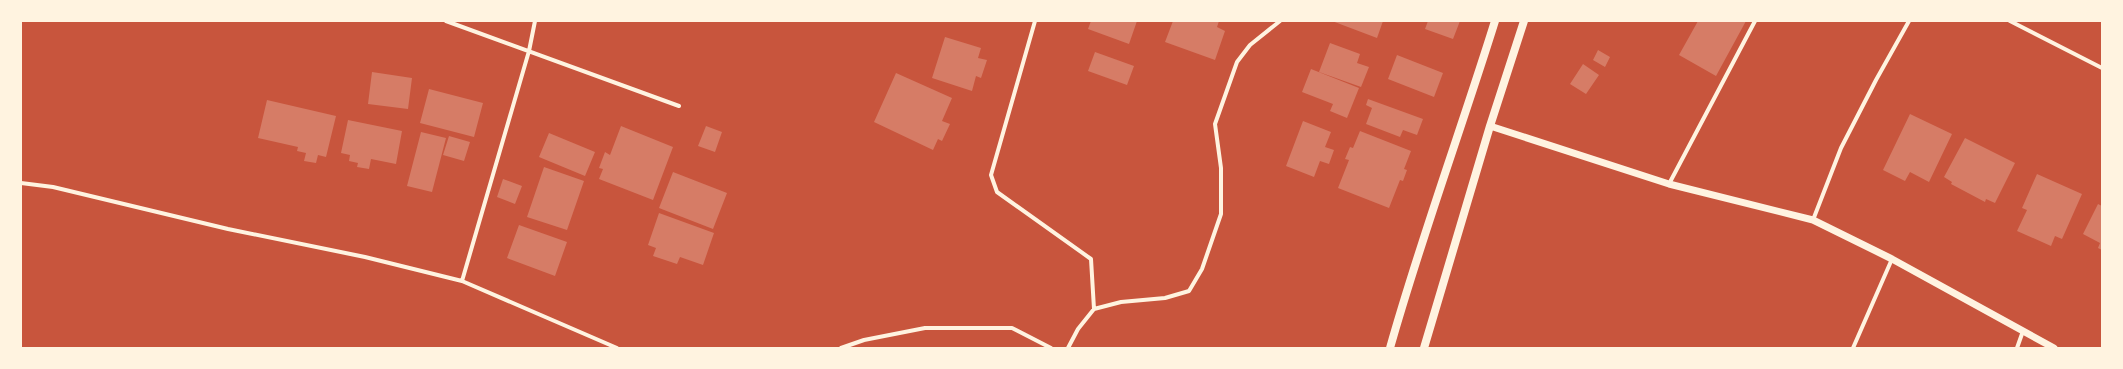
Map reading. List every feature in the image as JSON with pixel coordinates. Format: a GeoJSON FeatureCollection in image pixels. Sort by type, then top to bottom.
{"type":"FeatureCollection","features":[{"type":"Feature","properties":{"kind":"main road"},"geometry":{"type":"LineString","coordinates":[[1390,348],[1495,21]]}},
{"type":"Feature","properties":{"kind":"main road"},"geometry":{"type":"LineString","coordinates":[[1424,348],[1490,126],[1524,21]]}},
{"type":"Feature","properties":{"kind":"street"},"geometry":{"type":"LineString","coordinates":[[446,21],[679,106]]}},
{"type":"Feature","properties":{"kind":"street"},"geometry":{"type":"LineString","coordinates":[[462,281],[529,51],[535,21]]}},
{"type":"Feature","properties":{"kind":"street"},"geometry":{"type":"LineString","coordinates":[[1035,21],[991,176],[997,192],[1091,258],[1094,310]]}},
{"type":"Feature","properties":{"kind":"street"},"geometry":{"type":"LineString","coordinates":[[1068,348],[1078,329],[1094,310],[1121,302],[1165,298],[1189,291],[1202,269],[1221,214],[1221,168],[1215,124],[1237,62],[1250,45],[1280,21]]}},
{"type":"Feature","properties":{"kind":"street"},"geometry":{"type":"LineString","coordinates":[[1669,184],[1755,21]]}},
{"type":"Feature","properties":{"kind":"street"},"geometry":{"type":"LineString","coordinates":[[1813,220],[1842,148],[1876,80],[1909,21]]}},
{"type":"Feature","properties":{"kind":"street"},"geometry":{"type":"LineString","coordinates":[[2010,21],[2102,68]]}},
{"type":"Feature","properties":{"kind":"street"},"geometry":{"type":"LineString","coordinates":[[1490,126],[1669,184],[1813,220],[1892,259],[2054,348]]}},
{"type":"Feature","properties":{"kind":"street"},"geometry":{"type":"LineString","coordinates":[[21,183],[53,187],[228,229],[365,257],[462,281],[617,348]]}},
{"type":"Feature","properties":{"kind":"street"},"geometry":{"type":"LineString","coordinates":[[1854,348],[1892,259]]}},
{"type":"Feature","properties":{"kind":"street"},"geometry":{"type":"LineString","coordinates":[[841,348],[864,340],[925,328],[1012,328],[1051,348]]}},
{"type":"Feature","properties":{"kind":"street"},"geometry":{"type":"LineString","coordinates":[[2017,348],[2023,331]]}},
{"type":"Feature","properties":{"kind":"building"},"geometry":{"type":"Polygon","coordinates":[[[1091,21],[1137,21],[1129,44],[1088,29],[1091,21]]]}},
{"type":"Feature","properties":{"kind":"building"},"geometry":{"type":"Polygon","coordinates":[[[1173,21],[1219,21],[1217,27],[1225,31],[1215,60],[1165,42],[1173,21]]]}},
{"type":"Feature","properties":{"kind":"building"},"geometry":{"type":"Polygon","coordinates":[[[1332,21],[1383,21],[1377,38],[1332,21]]]}},
{"type":"Feature","properties":{"kind":"building"},"geometry":{"type":"Polygon","coordinates":[[[1428,21],[1460,21],[1453,39],[1425,29],[1428,21]]]}},
{"type":"Feature","properties":{"kind":"building"},"geometry":{"type":"Polygon","coordinates":[[[1698,21],[1746,21],[1716,76],[1679,55],[1698,21]]]}},
{"type":"Feature","properties":{"kind":"building"},"geometry":{"type":"Polygon","coordinates":[[[945,37],[981,48],[978,58],[987,60],[981,78],[976,76],[972,91],[932,78],[945,37]]]}},
{"type":"Feature","properties":{"kind":"building"},"geometry":{"type":"Polygon","coordinates":[[[1330,43],[1360,54],[1357,63],[1369,67],[1361,87],[1319,72],[1330,43]]]}},
{"type":"Feature","properties":{"kind":"building"},"geometry":{"type":"Polygon","coordinates":[[[1598,50],[1610,57],[1605,67],[1593,60],[1598,50]]]}},
{"type":"Feature","properties":{"kind":"building"},"geometry":{"type":"Polygon","coordinates":[[[1095,52],[1134,66],[1127,85],[1088,71],[1095,52]]]}},
{"type":"Feature","properties":{"kind":"building"},"geometry":{"type":"Polygon","coordinates":[[[1397,55],[1443,73],[1434,97],[1388,79],[1397,55]]]}},
{"type":"Feature","properties":{"kind":"building"},"geometry":{"type":"Polygon","coordinates":[[[1583,64],[1599,75],[1586,94],[1570,84],[1583,64]]]}},
{"type":"Feature","properties":{"kind":"building"},"geometry":{"type":"Polygon","coordinates":[[[1311,69],[1359,88],[1347,118],[1330,111],[1333,104],[1302,92],[1311,69]]]}},
{"type":"Feature","properties":{"kind":"building"},"geometry":{"type":"Polygon","coordinates":[[[372,72],[412,78],[408,109],[368,104],[372,72]]]}},
{"type":"Feature","properties":{"kind":"building"},"geometry":{"type":"Polygon","coordinates":[[[896,73],[952,98],[942,121],[950,124],[942,141],[938,139],[933,150],[874,122],[896,73]]]}},
{"type":"Feature","properties":{"kind":"building"},"geometry":{"type":"Polygon","coordinates":[[[429,89],[483,103],[474,137],[420,123],[429,89]]]}},
{"type":"Feature","properties":{"kind":"building"},"geometry":{"type":"Polygon","coordinates":[[[1368,99],[1423,119],[1417,135],[1403,130],[1400,137],[1366,124],[1372,108],[1366,105],[1368,99]]]}},
{"type":"Feature","properties":{"kind":"building"},"geometry":{"type":"Polygon","coordinates":[[[267,100],[336,116],[326,157],[318,155],[316,163],[304,161],[306,153],[297,151],[298,147],[258,138],[267,100]]]}},
{"type":"Feature","properties":{"kind":"building"},"geometry":{"type":"Polygon","coordinates":[[[1910,114],[1952,134],[1929,182],[1910,172],[1905,181],[1883,170],[1910,114]]]}},
{"type":"Feature","properties":{"kind":"building"},"geometry":{"type":"Polygon","coordinates":[[[348,120],[402,131],[396,164],[371,159],[369,169],[357,167],[358,163],[349,161],[350,155],[341,153],[348,120]]]}},
{"type":"Feature","properties":{"kind":"building"},"geometry":{"type":"Polygon","coordinates":[[[1303,121],[1331,132],[1325,147],[1334,150],[1329,164],[1320,161],[1314,177],[1286,166],[1303,121]]]}},
{"type":"Feature","properties":{"kind":"building"},"geometry":{"type":"Polygon","coordinates":[[[621,126],[673,147],[653,200],[599,179],[603,169],[599,168],[605,152],[610,155],[621,126]]]}},
{"type":"Feature","properties":{"kind":"building"},"geometry":{"type":"Polygon","coordinates":[[[706,126],[722,132],[715,152],[698,146],[706,126]]]}},
{"type":"Feature","properties":{"kind":"building"},"geometry":{"type":"Polygon","coordinates":[[[1360,131],[1411,151],[1404,169],[1407,170],[1403,181],[1400,180],[1389,208],[1338,188],[1349,160],[1345,159],[1350,147],[1353,148],[1360,131]]]}},
{"type":"Feature","properties":{"kind":"building"},"geometry":{"type":"Polygon","coordinates":[[[421,132],[446,138],[432,192],[407,186],[421,132]]]}},
{"type":"Feature","properties":{"kind":"building"},"geometry":{"type":"Polygon","coordinates":[[[549,133],[595,152],[585,176],[539,157],[549,133]]]}},
{"type":"Feature","properties":{"kind":"building"},"geometry":{"type":"Polygon","coordinates":[[[449,136],[470,142],[464,161],[443,155],[449,136]]]}},
{"type":"Feature","properties":{"kind":"building"},"geometry":{"type":"Polygon","coordinates":[[[1965,138],[2015,163],[1995,203],[1986,199],[1985,202],[1951,184],[1952,182],[1944,177],[1965,138]]]}},
{"type":"Feature","properties":{"kind":"building"},"geometry":{"type":"Polygon","coordinates":[[[544,167],[584,181],[567,230],[527,217],[544,167]]]}},
{"type":"Feature","properties":{"kind":"building"},"geometry":{"type":"Polygon","coordinates":[[[673,172],[727,193],[713,229],[659,208],[673,172]]]}},
{"type":"Feature","properties":{"kind":"building"},"geometry":{"type":"Polygon","coordinates":[[[2037,174],[2082,194],[2062,239],[2055,236],[2051,246],[2017,231],[2027,210],[2022,208],[2037,174]]]}},
{"type":"Feature","properties":{"kind":"building"},"geometry":{"type":"Polygon","coordinates":[[[503,179],[522,186],[515,204],[497,197],[503,179]]]}},
{"type":"Feature","properties":{"kind":"building"},"geometry":{"type":"Polygon","coordinates":[[[2098,204],[2102,206],[2102,250],[2098,248],[2100,243],[2083,234],[2098,204]]]}},
{"type":"Feature","properties":{"kind":"building"},"geometry":{"type":"Polygon","coordinates":[[[659,213],[714,233],[703,265],[680,257],[677,264],[653,256],[656,248],[648,245],[659,213]]]}},
{"type":"Feature","properties":{"kind":"building"},"geometry":{"type":"Polygon","coordinates":[[[519,225],[567,242],[555,276],[507,258],[519,225]]]}}]}
